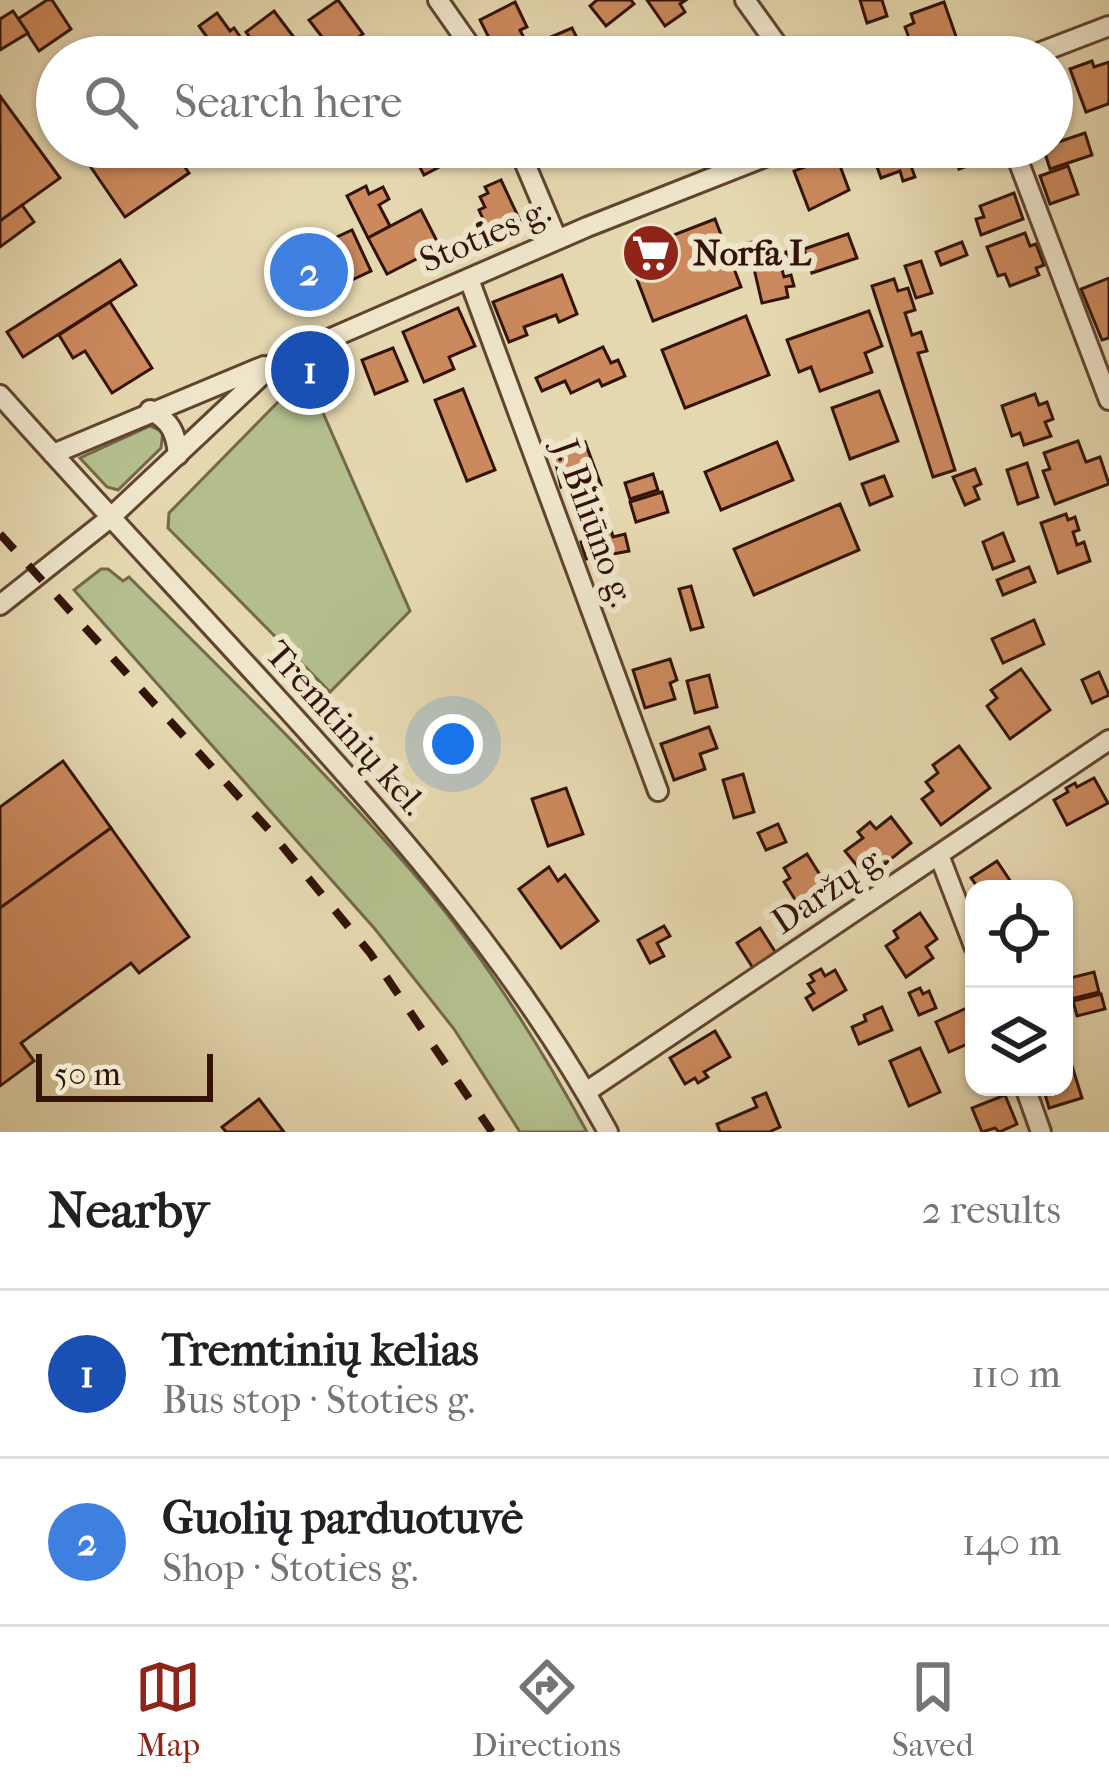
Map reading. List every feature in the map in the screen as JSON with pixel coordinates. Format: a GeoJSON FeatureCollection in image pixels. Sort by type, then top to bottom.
{"type":"FeatureCollection","features":[{"type":"Feature","properties":{"kind":"street"},"geometry":{"type":"LineString","coordinates":[[438,0],[463,36]]}},
{"type":"Feature","properties":{"kind":"street"},"geometry":{"type":"LineString","coordinates":[[745,0],[771,36]]}},
{"type":"Feature","properties":{"kind":"street"},"geometry":{"type":"LineString","coordinates":[[1073,40],[1109,26]]}},
{"type":"Feature","properties":{"kind":"street"},"geometry":{"type":"LineString","coordinates":[[527,168],[557,239]]}},
{"type":"Feature","properties":{"kind":"street","name":"Stoties g."},"geometry":{"type":"LineString","coordinates":[[53,454],[557,239],[737,168]]}},
{"type":"Feature","properties":{"kind":"street"},"geometry":{"type":"LineString","coordinates":[[1021,168],[1109,400]]}},
{"type":"Feature","properties":{"kind":"street","name":"J. Biliūno g."},"geometry":{"type":"LineString","coordinates":[[470,279],[658,791]]}},
{"type":"Feature","properties":{"kind":"street","name":"Stoties g."},"geometry":{"type":"LineString","coordinates":[[0,605],[110,518],[276,362]]}},
{"type":"Feature","properties":{"kind":"street","name":"Tremtinių kel."},"geometry":{"type":"LineString","coordinates":[[0,395],[442,886],[526,997],[608,1132]]}},
{"type":"Feature","properties":{"kind":"street"},"geometry":{"type":"LineString","coordinates":[[150,410],[170,425],[178,455]]}},
{"type":"Feature","properties":{"kind":"street","name":"Daržų g."},"geometry":{"type":"LineString","coordinates":[[586,1092],[1109,740]]}},
{"type":"Feature","properties":{"kind":"street"},"geometry":{"type":"LineString","coordinates":[[939,855],[965,923]]}},
{"type":"Feature","properties":{"kind":"street"},"geometry":{"type":"LineString","coordinates":[[1027,1096],[1041,1132]]}},
{"type":"Feature","properties":{"kind":"green space"},"geometry":{"type":"Polygon","coordinates":[[[309,381],[410,611],[330,692],[168,528],[169,513],[280,400],[309,381]]]}},
{"type":"Feature","properties":{"kind":"green space"},"geometry":{"type":"Polygon","coordinates":[[[150,426],[163,432],[161,448],[118,490],[107,487],[80,458],[150,426]]]}},
{"type":"Feature","properties":{"kind":"green space"},"geometry":{"type":"Polygon","coordinates":[[[101,569],[123,581],[129,577],[314,764],[420,881],[510,1002],[587,1132],[520,1132],[454,1029],[375,929],[74,590],[101,569]]]}},
{"type":"Feature","properties":{"kind":"building"},"geometry":{"type":"Polygon","coordinates":[[[52,0],[71,29],[61,36],[36,36],[36,46],[18,19],[52,0]]]}},
{"type":"Feature","properties":{"kind":"building"},"geometry":{"type":"Polygon","coordinates":[[[338,0],[363,34],[321,36],[309,20],[338,0]]]}},
{"type":"Feature","properties":{"kind":"building"},"geometry":{"type":"Polygon","coordinates":[[[597,0],[631,0],[634,4],[606,26],[590,6],[597,0]]]}},
{"type":"Feature","properties":{"kind":"building"},"geometry":{"type":"Polygon","coordinates":[[[647,0],[686,0],[680,4],[685,12],[665,26],[647,0]]]}},
{"type":"Feature","properties":{"kind":"building"},"geometry":{"type":"Polygon","coordinates":[[[860,0],[882,0],[887,16],[867,23],[860,0]]]}},
{"type":"Feature","properties":{"kind":"building"},"geometry":{"type":"Polygon","coordinates":[[[515,2],[527,27],[520,30],[523,36],[488,36],[480,20],[515,2]]]}},
{"type":"Feature","properties":{"kind":"building"},"geometry":{"type":"Polygon","coordinates":[[[944,2],[956,36],[908,36],[905,27],[914,23],[911,14],[944,2]]]}},
{"type":"Feature","properties":{"kind":"building"},"geometry":{"type":"Polygon","coordinates":[[[13,11],[28,33],[0,50],[0,19],[13,11]]]}},
{"type":"Feature","properties":{"kind":"building"},"geometry":{"type":"Polygon","coordinates":[[[274,11],[293,36],[249,36],[246,32],[274,11]]]}},
{"type":"Feature","properties":{"kind":"building"},"geometry":{"type":"Polygon","coordinates":[[[217,13],[240,36],[206,36],[199,26],[217,13]]]}},
{"type":"Feature","properties":{"kind":"building"},"geometry":{"type":"Polygon","coordinates":[[[572,28],[576,36],[553,36],[572,28]]]}},
{"type":"Feature","properties":{"kind":"building"},"geometry":{"type":"Polygon","coordinates":[[[1092,61],[1094,67],[1109,62],[1108,104],[1086,112],[1073,68],[1092,61]]]}},
{"type":"Feature","properties":{"kind":"building"},"geometry":{"type":"Polygon","coordinates":[[[0,96],[36,145],[36,168],[53,168],[60,178],[0,221],[0,96]]]}},
{"type":"Feature","properties":{"kind":"building"},"geometry":{"type":"Polygon","coordinates":[[[1085,133],[1092,155],[1073,161],[1073,137],[1085,133]]]}},
{"type":"Feature","properties":{"kind":"building"},"geometry":{"type":"Polygon","coordinates":[[[91,168],[186,168],[189,173],[125,217],[91,168]]]}},
{"type":"Feature","properties":{"kind":"building"},"geometry":{"type":"Polygon","coordinates":[[[841,168],[849,190],[809,210],[794,171],[841,168]]]}},
{"type":"Feature","properties":{"kind":"building"},"geometry":{"type":"Polygon","coordinates":[[[877,168],[912,168],[915,177],[903,181],[900,171],[881,178],[877,168]]]}},
{"type":"Feature","properties":{"kind":"building"},"geometry":{"type":"Polygon","coordinates":[[[1069,168],[1078,194],[1050,204],[1040,176],[1069,168]]]}},
{"type":"Feature","properties":{"kind":"building"},"geometry":{"type":"Polygon","coordinates":[[[501,180],[524,229],[495,243],[493,238],[484,242],[476,225],[484,221],[480,197],[488,193],[485,187],[501,180]]]}},
{"type":"Feature","properties":{"kind":"building"},"geometry":{"type":"Polygon","coordinates":[[[366,186],[369,194],[383,187],[389,199],[379,205],[390,226],[368,238],[347,196],[366,186]]]}},
{"type":"Feature","properties":{"kind":"building"},"geometry":{"type":"Polygon","coordinates":[[[1014,193],[1023,219],[981,235],[976,219],[984,217],[980,206],[1014,193]]]}},
{"type":"Feature","properties":{"kind":"building"},"geometry":{"type":"Polygon","coordinates":[[[22,205],[34,222],[0,247],[0,221],[22,205]]]}},
{"type":"Feature","properties":{"kind":"building"},"geometry":{"type":"Polygon","coordinates":[[[421,210],[440,247],[387,274],[368,238],[421,210]]]}},
{"type":"Feature","properties":{"kind":"building"},"geometry":{"type":"Polygon","coordinates":[[[715,219],[741,287],[653,321],[627,253],[715,219]]]}},
{"type":"Feature","properties":{"kind":"building"},"geometry":{"type":"Polygon","coordinates":[[[352,230],[371,271],[315,297],[296,256],[352,230]]]}},
{"type":"Feature","properties":{"kind":"building"},"geometry":{"type":"Polygon","coordinates":[[[1025,233],[1030,246],[1036,244],[1044,265],[1036,268],[1039,275],[1010,286],[1005,274],[998,276],[987,247],[1025,233]]]}},
{"type":"Feature","properties":{"kind":"building"},"geometry":{"type":"Polygon","coordinates":[[[848,234],[857,258],[812,273],[804,249],[848,234]]]}},
{"type":"Feature","properties":{"kind":"building"},"geometry":{"type":"Polygon","coordinates":[[[773,237],[777,254],[786,252],[789,264],[781,266],[794,286],[786,287],[788,297],[762,303],[748,243],[773,237]]]}},
{"type":"Feature","properties":{"kind":"building"},"geometry":{"type":"Polygon","coordinates":[[[962,242],[967,255],[941,265],[936,252],[962,242]]]}},
{"type":"Feature","properties":{"kind":"building"},"geometry":{"type":"Polygon","coordinates":[[[120,260],[136,285],[23,357],[7,332],[120,260]]]}},
{"type":"Feature","properties":{"kind":"building"},"geometry":{"type":"Polygon","coordinates":[[[921,261],[932,293],[916,298],[905,266],[921,261]]]}},
{"type":"Feature","properties":{"kind":"building"},"geometry":{"type":"Polygon","coordinates":[[[562,275],[577,314],[559,322],[556,315],[524,327],[527,335],[509,342],[493,302],[562,275]]]}},
{"type":"Feature","properties":{"kind":"building"},"geometry":{"type":"Polygon","coordinates":[[[1109,278],[1109,338],[1102,340],[1081,289],[1109,278]]]}},
{"type":"Feature","properties":{"kind":"building"},"geometry":{"type":"Polygon","coordinates":[[[894,279],[898,291],[908,288],[915,310],[905,313],[912,335],[921,332],[927,351],[918,353],[955,470],[933,477],[872,286],[894,279]]]}},
{"type":"Feature","properties":{"kind":"building"},"geometry":{"type":"Polygon","coordinates":[[[110,302],[152,368],[112,393],[85,351],[73,358],[59,335],[110,302]]]}},
{"type":"Feature","properties":{"kind":"building"},"geometry":{"type":"Polygon","coordinates":[[[458,308],[475,346],[449,357],[454,369],[424,382],[403,332],[458,308]]]}},
{"type":"Feature","properties":{"kind":"building"},"geometry":{"type":"Polygon","coordinates":[[[869,311],[882,346],[865,353],[872,372],[820,391],[811,367],[799,372],[787,340],[869,311]]]}},
{"type":"Feature","properties":{"kind":"building"},"geometry":{"type":"Polygon","coordinates":[[[746,316],[769,375],[685,408],[662,350],[746,316]]]}},
{"type":"Feature","properties":{"kind":"building"},"geometry":{"type":"Polygon","coordinates":[[[603,347],[611,363],[618,360],[625,376],[602,386],[599,380],[571,393],[565,381],[542,391],[536,378],[603,347]]]}},
{"type":"Feature","properties":{"kind":"building"},"geometry":{"type":"Polygon","coordinates":[[[393,348],[407,381],[375,394],[362,360],[393,348]]]}},
{"type":"Feature","properties":{"kind":"building"},"geometry":{"type":"Polygon","coordinates":[[[463,389],[495,470],[467,481],[435,400],[463,389]]]}},
{"type":"Feature","properties":{"kind":"building"},"geometry":{"type":"Polygon","coordinates":[[[879,391],[898,441],[850,459],[832,408],[879,391]]]}},
{"type":"Feature","properties":{"kind":"building"},"geometry":{"type":"Polygon","coordinates":[[[1035,394],[1039,405],[1047,402],[1053,419],[1045,422],[1051,436],[1024,445],[1020,433],[1012,436],[1002,406],[1035,394]]]}},
{"type":"Feature","properties":{"kind":"building"},"geometry":{"type":"Polygon","coordinates":[[[1078,441],[1086,462],[1100,457],[1109,484],[1055,504],[1043,471],[1050,469],[1044,453],[1078,441]]]}},
{"type":"Feature","properties":{"kind":"building"},"geometry":{"type":"Polygon","coordinates":[[[585,442],[601,485],[571,496],[567,484],[561,487],[554,454],[585,442]]]}},
{"type":"Feature","properties":{"kind":"building"},"geometry":{"type":"Polygon","coordinates":[[[777,442],[793,480],[721,510],[705,472],[777,442]]]}},
{"type":"Feature","properties":{"kind":"building"},"geometry":{"type":"Polygon","coordinates":[[[1027,463],[1038,497],[1018,504],[1007,470],[1027,463]]]}},
{"type":"Feature","properties":{"kind":"building"},"geometry":{"type":"Polygon","coordinates":[[[975,469],[981,484],[974,487],[979,499],[965,505],[953,477],[975,469]]]}},
{"type":"Feature","properties":{"kind":"building"},"geometry":{"type":"Polygon","coordinates":[[[653,474],[658,490],[630,499],[625,483],[653,474]]]}},
{"type":"Feature","properties":{"kind":"building"},"geometry":{"type":"Polygon","coordinates":[[[884,476],[892,496],[870,505],[862,484],[884,476]]]}},
{"type":"Feature","properties":{"kind":"building"},"geometry":{"type":"Polygon","coordinates":[[[662,492],[668,512],[636,522],[630,502],[662,492]]]}},
{"type":"Feature","properties":{"kind":"building"},"geometry":{"type":"Polygon","coordinates":[[[840,504],[859,550],[754,595],[734,549],[840,504]]]}},
{"type":"Feature","properties":{"kind":"building"},"geometry":{"type":"Polygon","coordinates":[[[1066,514],[1068,520],[1075,517],[1077,545],[1084,542],[1090,561],[1058,573],[1041,523],[1066,514]]]}},
{"type":"Feature","properties":{"kind":"building"},"geometry":{"type":"Polygon","coordinates":[[[609,523],[613,537],[625,534],[629,551],[586,559],[581,542],[588,540],[585,530],[609,523]]]}},
{"type":"Feature","properties":{"kind":"building"},"geometry":{"type":"Polygon","coordinates":[[[1003,533],[1014,561],[993,569],[983,542],[1003,533]]]}},
{"type":"Feature","properties":{"kind":"building"},"geometry":{"type":"Polygon","coordinates":[[[1029,567],[1035,582],[1003,595],[997,580],[1029,567]]]}},
{"type":"Feature","properties":{"kind":"building"},"geometry":{"type":"Polygon","coordinates":[[[691,586],[703,627],[691,630],[679,589],[691,586]]]}},
{"type":"Feature","properties":{"kind":"building"},"geometry":{"type":"Polygon","coordinates":[[[1034,620],[1044,644],[1003,663],[992,639],[1034,620]]]}},
{"type":"Feature","properties":{"kind":"building"},"geometry":{"type":"Polygon","coordinates":[[[670,659],[677,680],[670,683],[675,699],[645,708],[633,670],[670,659]]]}},
{"type":"Feature","properties":{"kind":"building"},"geometry":{"type":"Polygon","coordinates":[[[1021,669],[1050,710],[1010,739],[987,706],[997,698],[991,690],[1021,669]]]}},
{"type":"Feature","properties":{"kind":"building"},"geometry":{"type":"Polygon","coordinates":[[[1099,672],[1109,695],[1092,703],[1082,680],[1099,672]]]}},
{"type":"Feature","properties":{"kind":"building"},"geometry":{"type":"Polygon","coordinates":[[[709,675],[717,707],[695,713],[687,681],[709,675]]]}},
{"type":"Feature","properties":{"kind":"building"},"geometry":{"type":"Polygon","coordinates":[[[709,727],[717,748],[700,754],[705,769],[674,780],[661,744],[709,727]]]}},
{"type":"Feature","properties":{"kind":"building"},"geometry":{"type":"Polygon","coordinates":[[[959,746],[990,788],[941,825],[922,799],[933,791],[926,782],[938,773],[933,765],[959,746]]]}},
{"type":"Feature","properties":{"kind":"building"},"geometry":{"type":"Polygon","coordinates":[[[63,761],[111,828],[0,908],[0,807],[63,761]]]}},
{"type":"Feature","properties":{"kind":"building"},"geometry":{"type":"Polygon","coordinates":[[[743,774],[754,812],[734,818],[723,780],[743,774]]]}},
{"type":"Feature","properties":{"kind":"building"},"geometry":{"type":"Polygon","coordinates":[[[1094,778],[1108,803],[1067,825],[1054,800],[1075,783],[1077,787],[1094,778]]]}},
{"type":"Feature","properties":{"kind":"building"},"geometry":{"type":"Polygon","coordinates":[[[566,788],[583,834],[548,846],[532,799],[566,788]]]}},
{"type":"Feature","properties":{"kind":"building"},"geometry":{"type":"Polygon","coordinates":[[[891,817],[911,843],[867,878],[845,851],[863,838],[858,832],[870,822],[876,829],[891,817]]]}},
{"type":"Feature","properties":{"kind":"building"},"geometry":{"type":"Polygon","coordinates":[[[778,824],[786,842],[766,850],[758,833],[778,824]]]}},
{"type":"Feature","properties":{"kind":"building"},"geometry":{"type":"Polygon","coordinates":[[[111,828],[189,937],[139,973],[131,963],[21,1043],[34,1061],[0,1086],[0,908],[111,828]]]}},
{"type":"Feature","properties":{"kind":"building"},"geometry":{"type":"Polygon","coordinates":[[[807,854],[835,899],[799,922],[789,905],[796,901],[784,882],[790,878],[784,868],[807,854]]]}},
{"type":"Feature","properties":{"kind":"building"},"geometry":{"type":"Polygon","coordinates":[[[997,861],[1010,880],[972,880],[997,861]]]}},
{"type":"Feature","properties":{"kind":"building"},"geometry":{"type":"Polygon","coordinates":[[[549,867],[558,881],[565,875],[598,921],[561,948],[519,889],[549,867]]]}},
{"type":"Feature","properties":{"kind":"building"},"geometry":{"type":"Polygon","coordinates":[[[920,913],[937,939],[926,947],[933,958],[906,977],[886,946],[898,938],[894,931],[920,913]]]}},
{"type":"Feature","properties":{"kind":"building"},"geometry":{"type":"Polygon","coordinates":[[[664,926],[670,936],[657,943],[664,956],[650,963],[638,940],[664,926]]]}},
{"type":"Feature","properties":{"kind":"building"},"geometry":{"type":"Polygon","coordinates":[[[760,928],[776,953],[753,968],[737,943],[760,928]]]}},
{"type":"Feature","properties":{"kind":"building"},"geometry":{"type":"Polygon","coordinates":[[[821,969],[825,976],[835,970],[846,990],[813,1010],[806,998],[814,993],[808,984],[814,981],[810,975],[821,969]]]}},
{"type":"Feature","properties":{"kind":"building"},"geometry":{"type":"Polygon","coordinates":[[[1094,972],[1099,992],[1073,998],[1073,977],[1094,972]]]}},
{"type":"Feature","properties":{"kind":"building"},"geometry":{"type":"Polygon","coordinates":[[[920,988],[923,994],[929,991],[936,1008],[919,1015],[909,993],[920,988]]]}},
{"type":"Feature","properties":{"kind":"building"},"geometry":{"type":"Polygon","coordinates":[[[1101,994],[1105,1009],[1077,1016],[1073,1001],[1101,994]]]}},
{"type":"Feature","properties":{"kind":"building"},"geometry":{"type":"Polygon","coordinates":[[[882,1007],[892,1030],[859,1044],[852,1027],[882,1007]]]}},
{"type":"Feature","properties":{"kind":"building"},"geometry":{"type":"Polygon","coordinates":[[[965,1009],[965,1045],[949,1052],[936,1022],[965,1009]]]}},
{"type":"Feature","properties":{"kind":"building"},"geometry":{"type":"Polygon","coordinates":[[[715,1031],[730,1057],[704,1072],[708,1077],[698,1083],[695,1078],[685,1084],[670,1058],[715,1031]]]}},
{"type":"Feature","properties":{"kind":"building"},"geometry":{"type":"Polygon","coordinates":[[[920,1048],[940,1092],[909,1106],[890,1061],[920,1048]]]}},
{"type":"Feature","properties":{"kind":"building"},"geometry":{"type":"Polygon","coordinates":[[[1073,1069],[1082,1098],[1049,1108],[1046,1096],[1073,1096],[1073,1069]]]}},
{"type":"Feature","properties":{"kind":"building"},"geometry":{"type":"Polygon","coordinates":[[[766,1093],[780,1127],[769,1132],[720,1132],[717,1124],[757,1107],[753,1098],[766,1093]]]}},
{"type":"Feature","properties":{"kind":"building"},"geometry":{"type":"Polygon","coordinates":[[[1005,1096],[1017,1124],[999,1132],[995,1128],[982,1132],[972,1108],[1005,1096]]]}},
{"type":"Feature","properties":{"kind":"building"},"geometry":{"type":"Polygon","coordinates":[[[259,1099],[284,1132],[226,1132],[222,1127],[259,1099]]]}},
{"type":"Feature","properties":{"kind":"railway"},"geometry":{"type":"LineString","coordinates":[[0,534],[269,830],[370,953],[492,1132]]}},
{"type":"Feature","properties":{"kind":"place","name":"Norfa L"},"geometry":{"type":"Point","coordinates":[651,253]}},
{"type":"Feature","properties":{"kind":"place","name":"Guolių parduotuvė"},"geometry":{"type":"Point","coordinates":[309,272]}},
{"type":"Feature","properties":{"kind":"place","name":"Tremtinių kelias"},"geometry":{"type":"Point","coordinates":[310,370]}}]}
